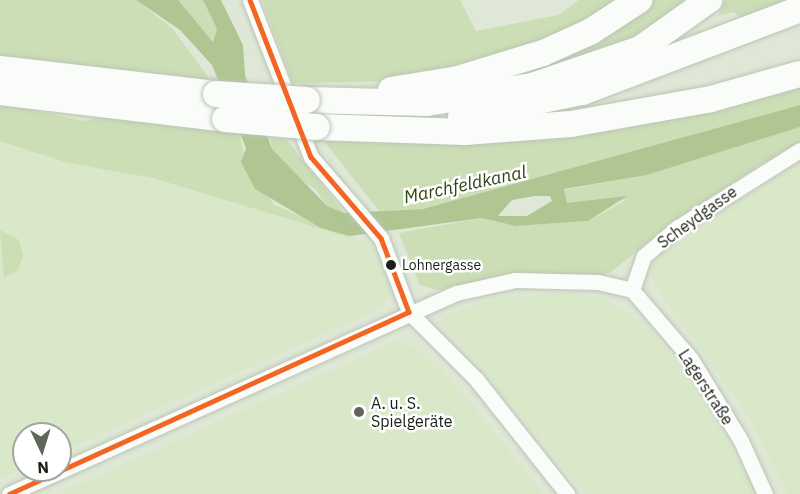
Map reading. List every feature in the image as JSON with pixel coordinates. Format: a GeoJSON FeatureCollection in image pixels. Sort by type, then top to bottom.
{"type":"FeatureCollection","features":[{"type":"Feature","properties":{"kind":"highway"},"geometry":{"type":"LineString","coordinates":[[345,100],[516,62],[590,32],[639,0]]}},
{"type":"Feature","properties":{"kind":"highway"},"geometry":{"type":"LineString","coordinates":[[0,69],[216,94],[307,100],[427,103],[567,76],[660,38],[709,0]]}},
{"type":"Feature","properties":{"kind":"highway"},"geometry":{"type":"LineString","coordinates":[[387,129],[504,111],[582,92],[800,9]]}},
{"type":"Feature","properties":{"kind":"highway"},"geometry":{"type":"LineString","coordinates":[[0,92],[225,119],[317,127],[465,132],[571,124],[711,99],[800,74]]}},
{"type":"Feature","properties":{"kind":"street"},"geometry":{"type":"LineString","coordinates":[[250,0],[311,157],[355,204],[381,238],[394,266],[409,312],[476,379],[567,494]]}},
{"type":"Feature","properties":{"kind":"street","name":"Scheydgasse"},"geometry":{"type":"LineString","coordinates":[[632,290],[644,256],[678,227],[800,150]]}},
{"type":"Feature","properties":{"kind":"street"},"geometry":{"type":"LineString","coordinates":[[9,494],[409,312],[456,293],[515,280],[598,282],[632,290]]}},
{"type":"Feature","properties":{"kind":"street","name":"Lagerstraße"},"geometry":{"type":"LineString","coordinates":[[632,290],[691,359],[741,441],[765,494]]}},
{"type":"Feature","properties":{"kind":"shaded area"},"geometry":{"type":"Polygon","coordinates":[[[0,0],[136,0],[172,28],[211,81],[0,57],[0,0]]]}},
{"type":"Feature","properties":{"kind":"shaded area"},"geometry":{"type":"Polygon","coordinates":[[[136,0],[178,0],[213,42],[217,29],[203,0],[221,0],[243,45],[245,75],[272,149],[327,206],[344,213],[423,209],[800,105],[800,127],[647,175],[564,189],[567,203],[627,196],[588,221],[515,226],[482,218],[350,236],[321,228],[255,189],[241,162],[246,148],[212,65],[180,30],[136,0]],[[550,196],[512,200],[498,216],[527,216],[552,201],[550,196]]]}},
{"type":"Feature","properties":{"kind":"shaded area"},"geometry":{"type":"Polygon","coordinates":[[[178,0],[203,0],[217,29],[215,42],[192,24],[178,0]]]}},
{"type":"Feature","properties":{"kind":"shaded area"},"geometry":{"type":"Polygon","coordinates":[[[262,0],[460,0],[476,31],[559,15],[579,0],[621,0],[542,41],[400,81],[293,83],[262,0]]]}},
{"type":"Feature","properties":{"kind":"shaded area"},"geometry":{"type":"Polygon","coordinates":[[[652,0],[685,0],[650,30],[547,73],[454,93],[652,0]]]}},
{"type":"Feature","properties":{"kind":"shaded area"},"geometry":{"type":"Polygon","coordinates":[[[725,0],[796,0],[742,19],[734,12],[718,16],[725,0]]]}},
{"type":"Feature","properties":{"kind":"shaded area"},"geometry":{"type":"Polygon","coordinates":[[[800,83],[800,105],[423,209],[379,211],[324,141],[465,143],[800,83]]]}},
{"type":"Feature","properties":{"kind":"shaded area"},"geometry":{"type":"Polygon","coordinates":[[[0,103],[84,121],[116,115],[239,132],[245,157],[274,205],[358,240],[153,178],[68,163],[0,141],[0,103]]]}},
{"type":"Feature","properties":{"kind":"shaded area"},"geometry":{"type":"Polygon","coordinates":[[[800,127],[800,147],[763,163],[674,221],[611,272],[594,277],[522,273],[438,290],[420,285],[399,233],[482,218],[515,226],[588,221],[626,200],[567,204],[564,190],[647,175],[800,127]]]}},
{"type":"Feature","properties":{"kind":"shaded area"},"geometry":{"type":"Polygon","coordinates":[[[270,137],[287,140],[344,213],[327,206],[316,190],[292,174],[272,149],[270,137]]]}},
{"type":"Feature","properties":{"kind":"shaded area"},"geometry":{"type":"Polygon","coordinates":[[[0,141],[68,163],[153,178],[358,240],[371,245],[390,275],[392,293],[383,306],[72,448],[72,422],[12,422],[12,474],[0,480],[0,141]]]}},
{"type":"Feature","properties":{"kind":"shaded area"},"geometry":{"type":"Polygon","coordinates":[[[800,160],[800,494],[787,494],[748,416],[655,287],[651,272],[656,256],[800,160]]]}},
{"type":"Feature","properties":{"kind":"shaded area"},"geometry":{"type":"Polygon","coordinates":[[[0,230],[19,240],[23,255],[18,270],[4,278],[0,230]]]}},
{"type":"Feature","properties":{"kind":"shaded area"},"geometry":{"type":"Polygon","coordinates":[[[570,293],[599,297],[644,322],[696,386],[757,494],[586,494],[441,322],[443,316],[496,298],[570,293]]]}},
{"type":"Feature","properties":{"kind":"shaded area"},"geometry":{"type":"Polygon","coordinates":[[[398,340],[416,347],[451,379],[544,494],[58,494],[398,340]]]}},
{"type":"Feature","properties":{"kind":"transit line"},"geometry":{"type":"LineString","coordinates":[[250,0],[311,157],[381,238],[409,312]]}},
{"type":"Feature","properties":{"kind":"transit line"},"geometry":{"type":"LineString","coordinates":[[9,494],[409,312]]}},
{"type":"Feature","properties":{"kind":"place","name":"Lohnergasse"},"geometry":{"type":"Point","coordinates":[391,265]}},
{"type":"Feature","properties":{"kind":"place","name":"A. u. S. Spielgeräte"},"geometry":{"type":"Point","coordinates":[359,412]}},
{"type":"Feature","properties":{"kind":"water label","name":"Marchfeldkanal"},"geometry":{"type":"Point","coordinates":[465,185]}}]}
